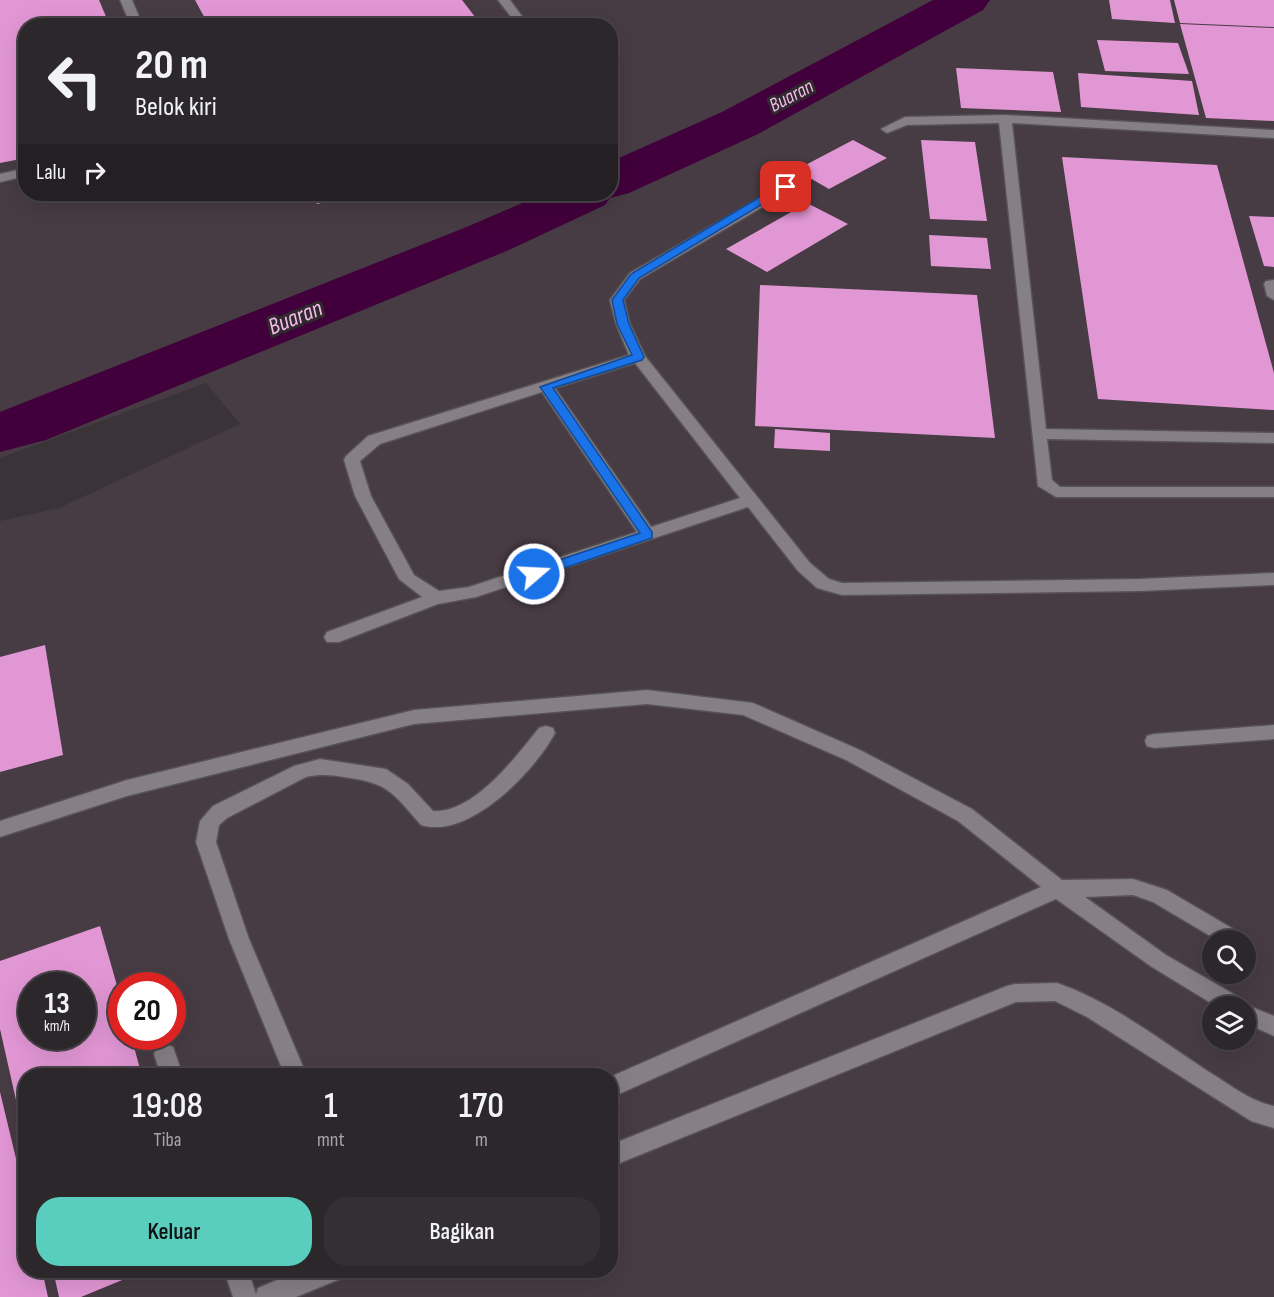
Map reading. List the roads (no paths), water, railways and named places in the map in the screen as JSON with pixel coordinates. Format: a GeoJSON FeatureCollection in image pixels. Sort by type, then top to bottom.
{"type":"FeatureCollection","features":[{"type":"Feature","properties":{"kind":"lane"},"geometry":{"type":"LineString","coordinates":[[126,0],[134,18]]}},
{"type":"Feature","properties":{"kind":"lane"},"geometry":{"type":"LineString","coordinates":[[504,0],[518,18]]}},
{"type":"Feature","properties":{"kind":"lane"},"geometry":{"type":"LineString","coordinates":[[1005,119],[1044,482],[1056,492],[1274,492]]}},
{"type":"Feature","properties":{"kind":"lane"},"geometry":{"type":"LineString","coordinates":[[887,129],[905,121],[1005,119],[1274,134]]}},
{"type":"Feature","properties":{"kind":"lane"},"geometry":{"type":"LineString","coordinates":[[0,178],[18,174]]}},
{"type":"Feature","properties":{"kind":"lane"},"geometry":{"type":"LineString","coordinates":[[786,187],[635,276],[617,300],[623,324],[638,357],[804,567],[823,584],[842,589],[1140,585],[1274,579]]}},
{"type":"Feature","properties":{"kind":"lane"},"geometry":{"type":"LineString","coordinates":[[436,598],[408,579],[363,496],[352,460],[374,440],[638,357]]}},
{"type":"Feature","properties":{"kind":"lane"},"geometry":{"type":"LineString","coordinates":[[546,387],[648,535]]}},
{"type":"Feature","properties":{"kind":"lane"},"geometry":{"type":"LineString","coordinates":[[1039,434],[1274,438]]}},
{"type":"Feature","properties":{"kind":"lane"},"geometry":{"type":"LineString","coordinates":[[333,637],[436,598],[481,590],[751,500]]}},
{"type":"Feature","properties":{"kind":"lane"},"geometry":{"type":"LineString","coordinates":[[0,829],[127,788],[414,717],[647,697],[746,708],[853,755],[965,816],[1059,889],[1159,961],[1217,996]]}},
{"type":"Feature","properties":{"kind":"lane"},"geometry":{"type":"LineString","coordinates":[[1154,741],[1274,732]]}},
{"type":"Feature","properties":{"kind":"lane"},"geometry":{"type":"LineString","coordinates":[[293,1068],[238,939],[206,842],[210,821],[220,812],[291,776],[320,766],[379,774],[401,789],[428,819],[445,821],[475,806],[503,782],[522,764],[546,733]]}},
{"type":"Feature","properties":{"kind":"lane"},"geometry":{"type":"LineString","coordinates":[[618,1084],[1059,889],[1133,887],[1160,896],[1218,930]]}},
{"type":"Feature","properties":{"kind":"lane"},"geometry":{"type":"LineString","coordinates":[[618,1153],[1015,993],[1057,992],[1095,1010],[1215,1088],[1259,1114],[1274,1117]]}},
{"type":"Feature","properties":{"kind":"lane"},"geometry":{"type":"LineString","coordinates":[[1256,1018],[1274,1026]]}},
{"type":"Feature","properties":{"kind":"lane"},"geometry":{"type":"LineString","coordinates":[[239,1278],[245,1297]]}},
{"type":"Feature","properties":{"kind":"lane"},"geometry":{"type":"LineString","coordinates":[[267,1297],[312,1278]]}},
{"type":"Feature","properties":{"kind":"waterway","name":"Buaran"},"geometry":{"type":"LineString","coordinates":[[618,178],[740,123],[967,0]]}},
{"type":"Feature","properties":{"kind":"waterway","name":"Buaran"},"geometry":{"type":"LineString","coordinates":[[0,432],[24,426],[489,238],[571,201]]}}]}
